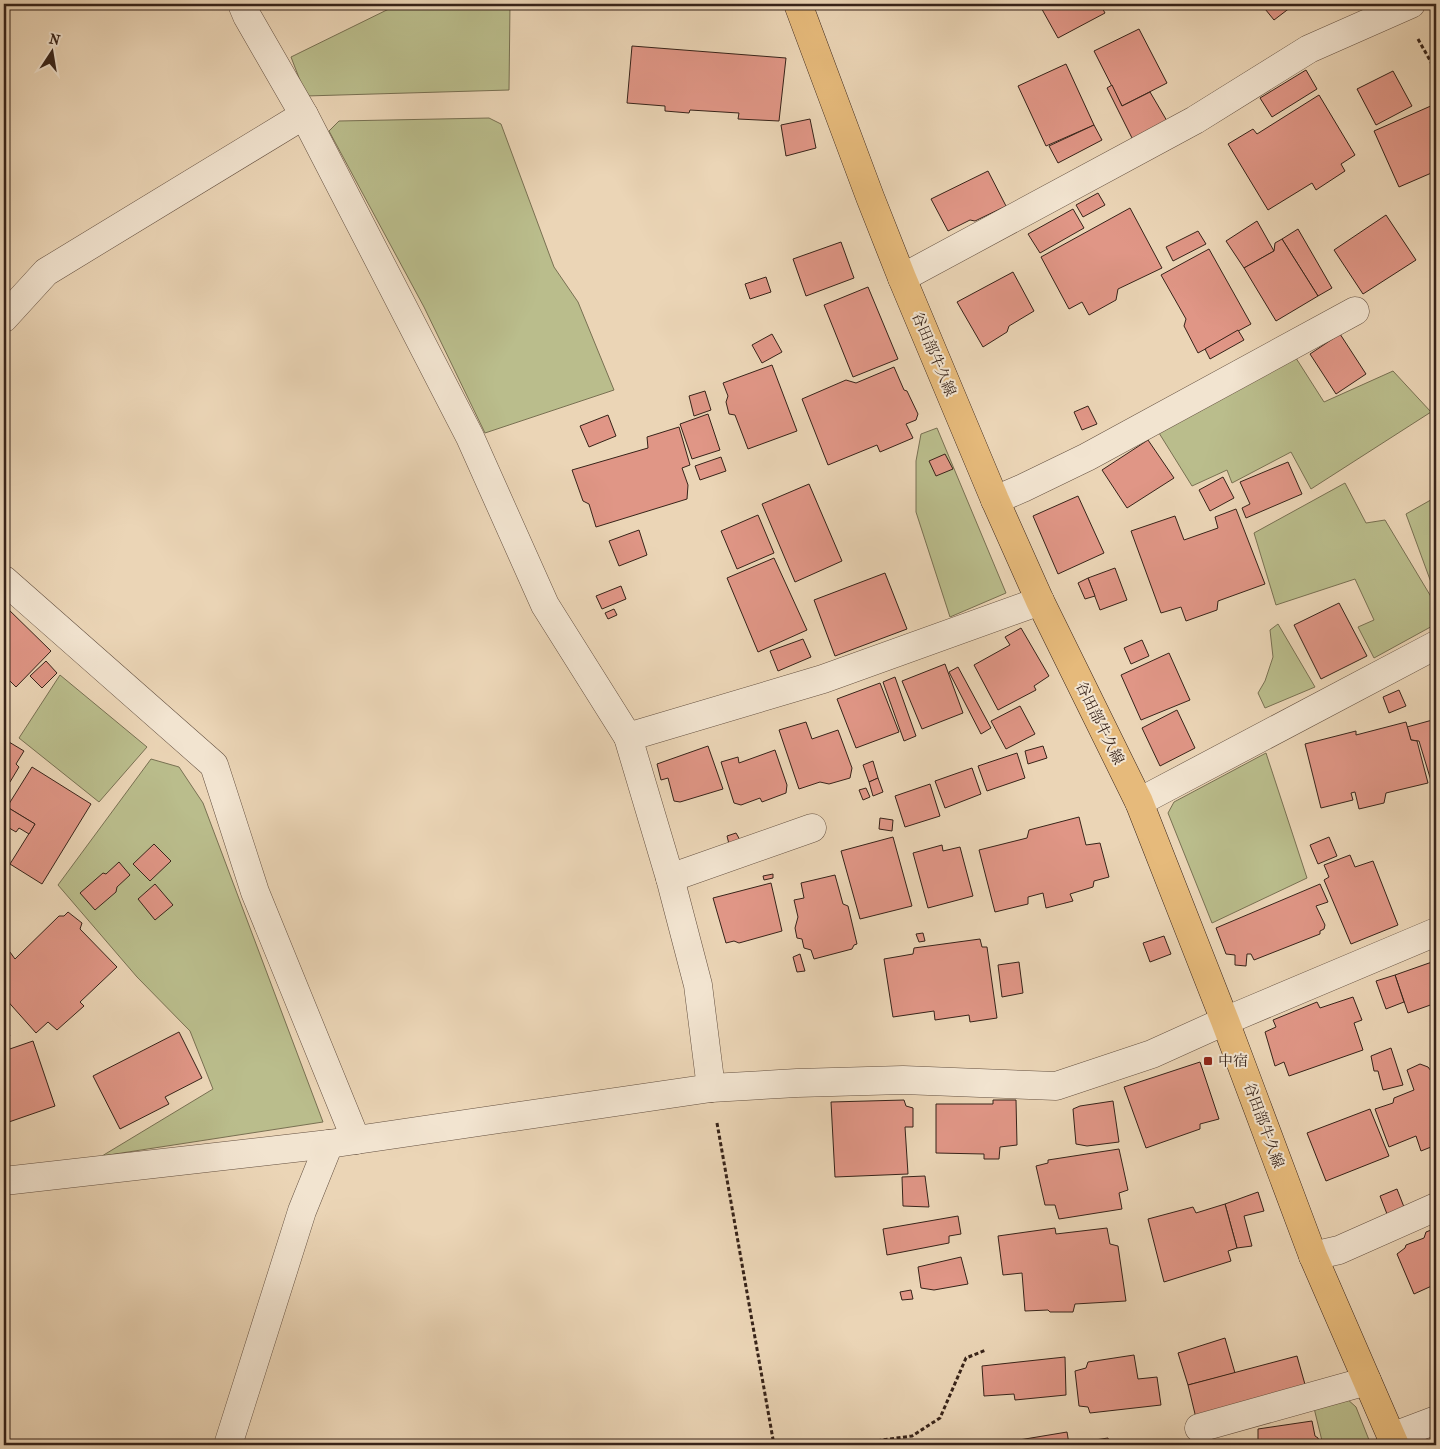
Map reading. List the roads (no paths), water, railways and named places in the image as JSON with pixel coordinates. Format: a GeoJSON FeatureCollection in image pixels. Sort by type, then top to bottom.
{"type":"FeatureCollection","features":[{"type":"Feature","properties":{"kind":"main road","name":"谷田部牛久線"},"geometry":{"type":"LineString","coordinates":[[798,4],[902,278],[994,500],[1040,602],[1139,802],[1226,1021],[1313,1256],[1393,1441]]}},
{"type":"Feature","properties":{"kind":"street"},"geometry":{"type":"LineString","coordinates":[[242,4],[304,116],[470,437],[545,605],[628,738],[670,878],[698,985],[711,1088]]}},
{"type":"Feature","properties":{"kind":"street"},"geometry":{"type":"LineString","coordinates":[[902,278],[1195,120],[1309,49],[1411,4]]}},
{"type":"Feature","properties":{"kind":"street"},"geometry":{"type":"LineString","coordinates":[[4,318],[46,272],[304,116]]}},
{"type":"Feature","properties":{"kind":"street"},"geometry":{"type":"LineString","coordinates":[[994,500],[1087,457],[1355,311]]}},
{"type":"Feature","properties":{"kind":"street"},"geometry":{"type":"LineString","coordinates":[[4,580],[214,765],[254,892],[356,1140]]}},
{"type":"Feature","properties":{"kind":"street"},"geometry":{"type":"LineString","coordinates":[[628,738],[823,679],[1040,602]]}},
{"type":"Feature","properties":{"kind":"street"},"geometry":{"type":"LineString","coordinates":[[1139,802],[1436,645]]}},
{"type":"Feature","properties":{"kind":"street"},"geometry":{"type":"LineString","coordinates":[[670,878],[812,828]]}},
{"type":"Feature","properties":{"kind":"street"},"geometry":{"type":"LineString","coordinates":[[4,1181],[328,1144],[711,1088],[903,1080],[1056,1086],[1152,1054],[1436,932]]}},
{"type":"Feature","properties":{"kind":"street"},"geometry":{"type":"LineString","coordinates":[[228,1445],[302,1211],[328,1144]]}},
{"type":"Feature","properties":{"kind":"street"},"geometry":{"type":"LineString","coordinates":[[1313,1256],[1339,1250],[1436,1207]]}},
{"type":"Feature","properties":{"kind":"street"},"geometry":{"type":"LineString","coordinates":[[1199,1428],[1367,1381]]}},
{"type":"Feature","properties":{"kind":"street"},"geometry":{"type":"LineString","coordinates":[[1393,1441],[1436,1420]]}},
{"type":"Feature","properties":{"kind":"place","name":"中宿"},"geometry":{"type":"Point","coordinates":[1208,1061]}}]}
